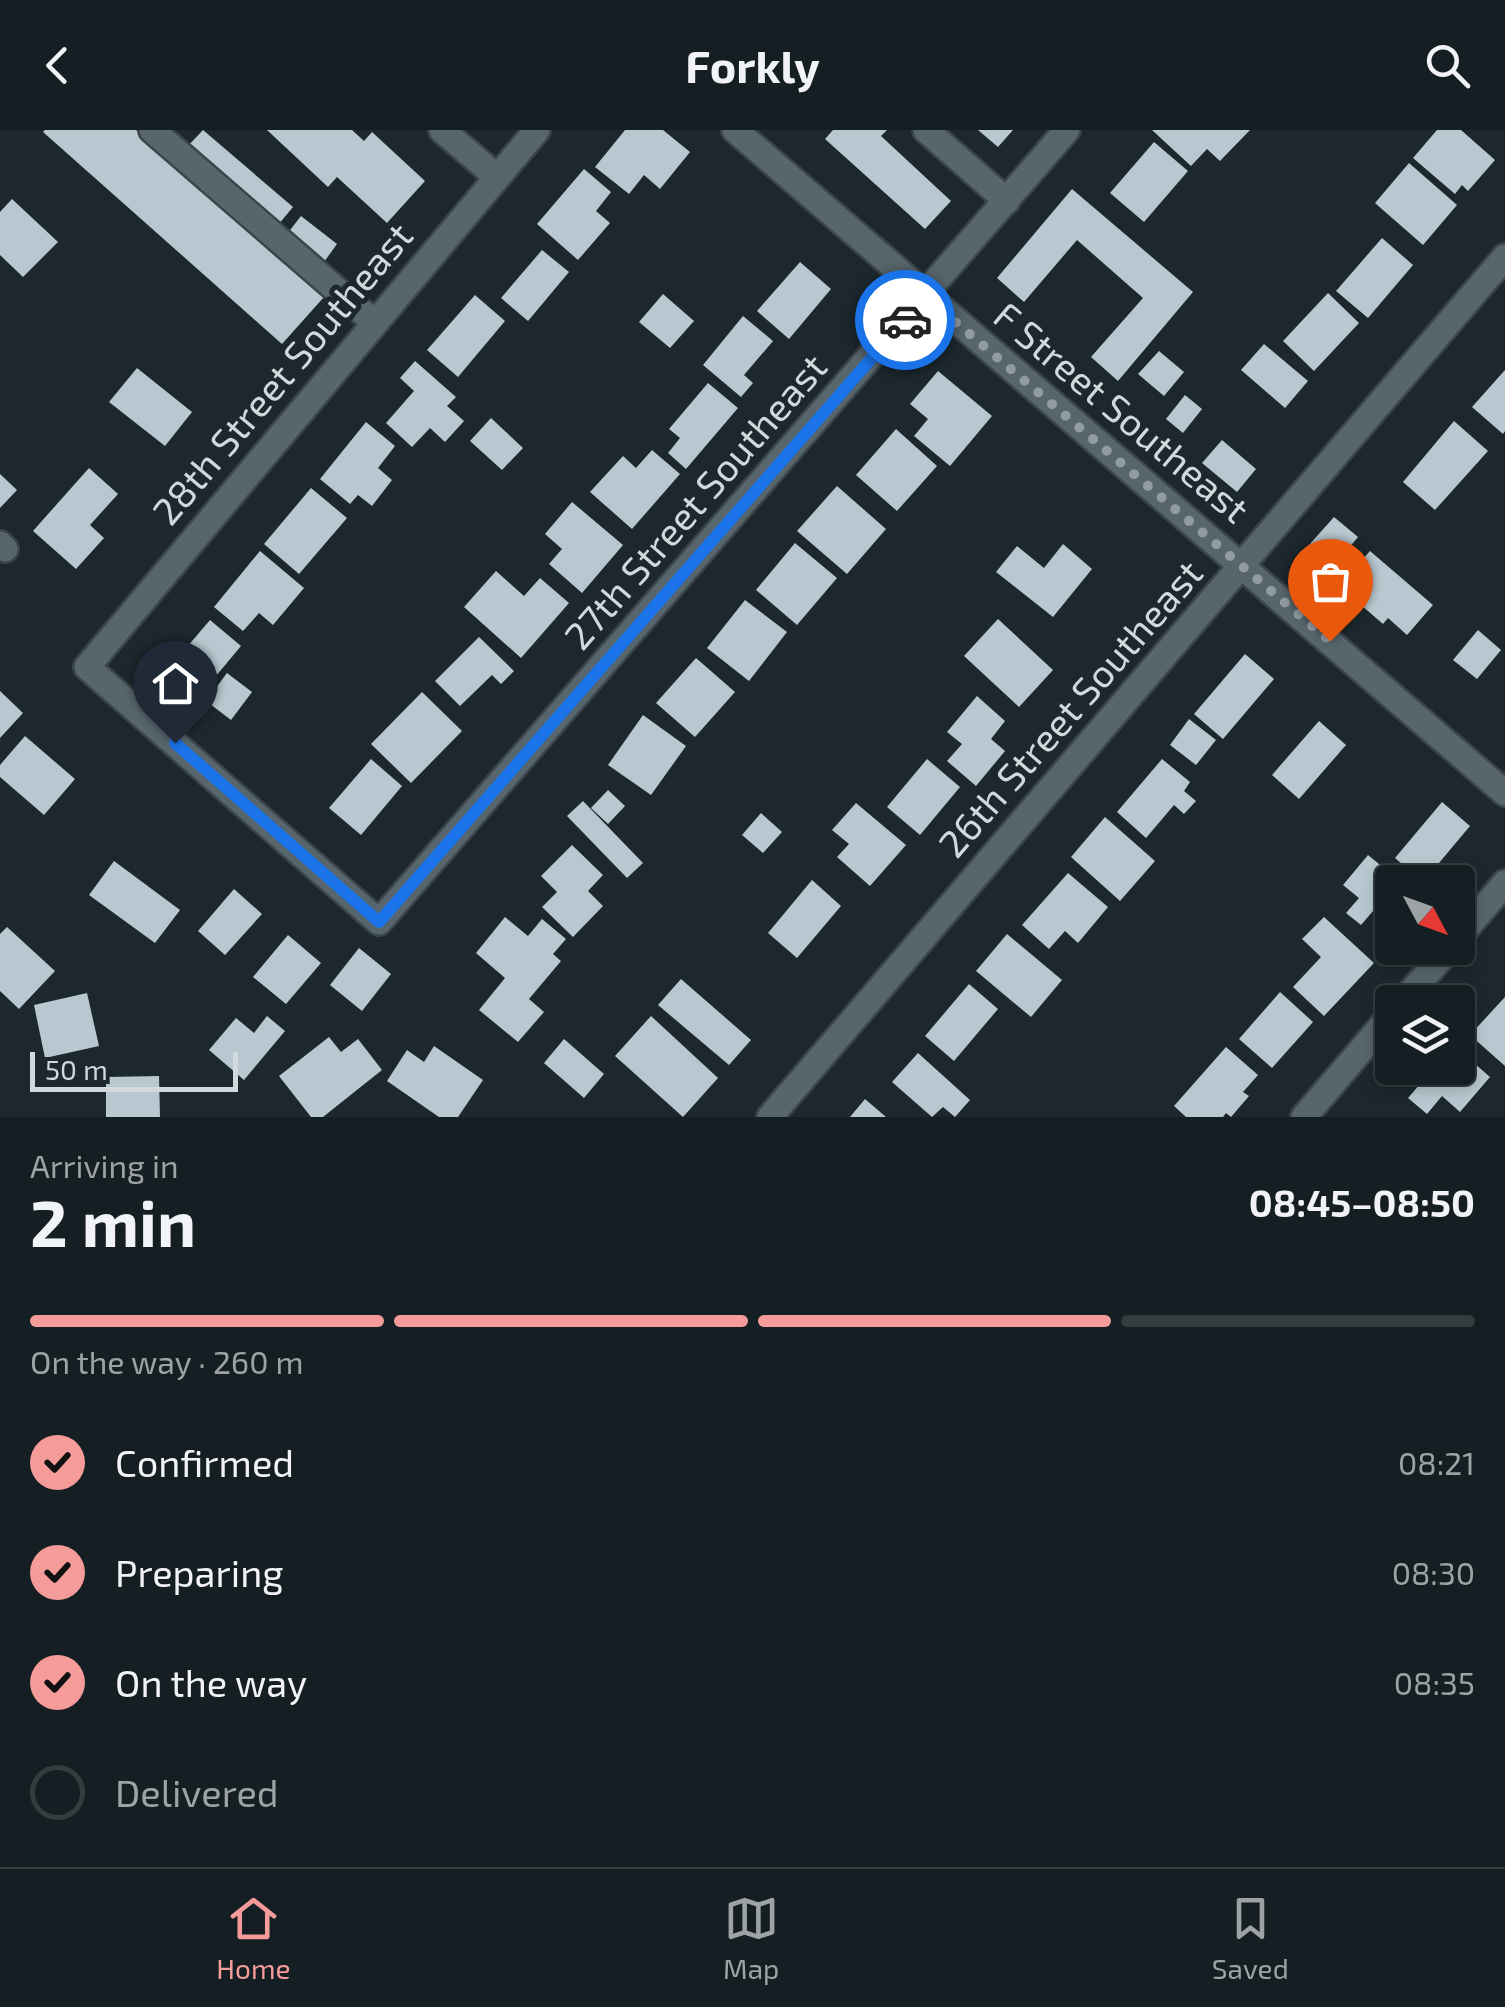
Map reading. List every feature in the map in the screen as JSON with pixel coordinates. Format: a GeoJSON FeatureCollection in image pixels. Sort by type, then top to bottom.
{"type":"FeatureCollection","features":[{"type":"Feature","properties":{"kind":"street"},"geometry":{"type":"LineString","coordinates":[[152,130],[374,323]]}},
{"type":"Feature","properties":{"kind":"street"},"geometry":{"type":"LineString","coordinates":[[442,130],[497,177]]}},
{"type":"Feature","properties":{"kind":"street","name":"28th Street Southeast"},"geometry":{"type":"LineString","coordinates":[[87,666],[537,130]]}},
{"type":"Feature","properties":{"kind":"street","name":"F Street Southeast"},"geometry":{"type":"LineString","coordinates":[[735,130],[1505,793]]}},
{"type":"Feature","properties":{"kind":"street"},"geometry":{"type":"LineString","coordinates":[[926,130],[1006,201]]}},
{"type":"Feature","properties":{"kind":"street","name":"27th Street Southeast"},"geometry":{"type":"LineString","coordinates":[[87,666],[379,922],[1067,130]]}},
{"type":"Feature","properties":{"kind":"street","name":"26th Street Southeast"},"geometry":{"type":"LineString","coordinates":[[770,1117],[1505,257]]}},
{"type":"Feature","properties":{"kind":"street"},"geometry":{"type":"LineString","coordinates":[[1475,918],[1505,883]]}},
{"type":"Feature","properties":{"kind":"street"},"geometry":{"type":"LineString","coordinates":[[1417,985],[1435,965]]}},
{"type":"Feature","properties":{"kind":"street"},"geometry":{"type":"LineString","coordinates":[[1304,1117],[1375,1034]]}},
{"type":"Feature","properties":{"kind":"building"},"geometry":{"type":"Polygon","coordinates":[[[45,130],[136,130],[324,297],[282,344],[45,130]]]}},
{"type":"Feature","properties":{"kind":"building"},"geometry":{"type":"Polygon","coordinates":[[[203,130],[293,207],[278,225],[187,147],[203,130]]]}},
{"type":"Feature","properties":{"kind":"building"},"geometry":{"type":"Polygon","coordinates":[[[267,130],[352,130],[364,141],[372,132],[425,181],[387,223],[337,177],[328,187],[267,130]]]}},
{"type":"Feature","properties":{"kind":"building"},"geometry":{"type":"Polygon","coordinates":[[[625,130],[663,130],[690,152],[660,189],[644,175],[629,194],[595,167],[625,130]]]}},
{"type":"Feature","properties":{"kind":"building"},"geometry":{"type":"Polygon","coordinates":[[[833,130],[887,130],[881,136],[951,201],[925,229],[825,139],[833,130]]]}},
{"type":"Feature","properties":{"kind":"building"},"geometry":{"type":"Polygon","coordinates":[[[978,130],[1013,130],[998,147],[978,130]]]}},
{"type":"Feature","properties":{"kind":"building"},"geometry":{"type":"Polygon","coordinates":[[[1152,130],[1250,130],[1220,161],[1207,149],[1191,166],[1152,130]]]}},
{"type":"Feature","properties":{"kind":"building"},"geometry":{"type":"Polygon","coordinates":[[[1437,130],[1461,130],[1495,160],[1468,191],[1462,185],[1455,194],[1413,158],[1437,130]]]}},
{"type":"Feature","properties":{"kind":"building"},"geometry":{"type":"Polygon","coordinates":[[[1154,142],[1188,171],[1144,222],[1110,193],[1154,142]]]}},
{"type":"Feature","properties":{"kind":"building"},"geometry":{"type":"Polygon","coordinates":[[[1409,163],[1457,205],[1423,245],[1375,203],[1409,163]]]}},
{"type":"Feature","properties":{"kind":"building"},"geometry":{"type":"Polygon","coordinates":[[[584,169],[611,192],[596,211],[610,223],[578,260],[537,224],[584,169]]]}},
{"type":"Feature","properties":{"kind":"building"},"geometry":{"type":"Polygon","coordinates":[[[1072,189],[1193,292],[1118,381],[1091,357],[1143,298],[1077,240],[1024,302],[997,278],[1072,189]]]}},
{"type":"Feature","properties":{"kind":"building"},"geometry":{"type":"Polygon","coordinates":[[[12,199],[58,242],[23,277],[0,255],[0,212],[12,199]]]}},
{"type":"Feature","properties":{"kind":"building"},"geometry":{"type":"Polygon","coordinates":[[[301,216],[337,244],[324,262],[287,234],[301,216]]]}},
{"type":"Feature","properties":{"kind":"building"},"geometry":{"type":"Polygon","coordinates":[[[1382,238],[1413,265],[1368,318],[1336,291],[1382,238]]]}},
{"type":"Feature","properties":{"kind":"building"},"geometry":{"type":"Polygon","coordinates":[[[542,250],[569,272],[528,321],[501,298],[542,250]]]}},
{"type":"Feature","properties":{"kind":"building"},"geometry":{"type":"Polygon","coordinates":[[[800,262],[831,289],[789,339],[757,311],[800,262]]]}},
{"type":"Feature","properties":{"kind":"building"},"geometry":{"type":"Polygon","coordinates":[[[1328,293],[1359,323],[1314,371],[1283,341],[1328,293]]]}},
{"type":"Feature","properties":{"kind":"building"},"geometry":{"type":"Polygon","coordinates":[[[663,294],[694,321],[670,348],[639,322],[663,294]]]}},
{"type":"Feature","properties":{"kind":"building"},"geometry":{"type":"Polygon","coordinates":[[[475,295],[505,321],[458,377],[427,350],[475,295]]]}},
{"type":"Feature","properties":{"kind":"building"},"geometry":{"type":"Polygon","coordinates":[[[743,316],[773,341],[744,375],[753,383],[741,397],[703,365],[743,316]]]}},
{"type":"Feature","properties":{"kind":"building"},"geometry":{"type":"Polygon","coordinates":[[[1264,344],[1308,381],[1285,408],[1241,370],[1264,344]]]}},
{"type":"Feature","properties":{"kind":"building"},"geometry":{"type":"Polygon","coordinates":[[[1159,351],[1184,372],[1164,396],[1138,374],[1159,351]]]}},
{"type":"Feature","properties":{"kind":"building"},"geometry":{"type":"Polygon","coordinates":[[[415,361],[456,397],[447,406],[464,421],[445,442],[430,428],[412,447],[386,423],[414,391],[400,378],[415,361]]]}},
{"type":"Feature","properties":{"kind":"building"},"geometry":{"type":"Polygon","coordinates":[[[137,368],[192,412],[165,446],[109,402],[137,368]]]}},
{"type":"Feature","properties":{"kind":"building"},"geometry":{"type":"Polygon","coordinates":[[[1505,370],[1505,431],[1503,434],[1472,407],[1505,370]]]}},
{"type":"Feature","properties":{"kind":"building"},"geometry":{"type":"Polygon","coordinates":[[[938,371],[992,416],[950,466],[914,436],[928,419],[910,404],[938,371]]]}},
{"type":"Feature","properties":{"kind":"building"},"geometry":{"type":"Polygon","coordinates":[[[708,383],[738,408],[686,469],[668,453],[680,438],[669,429],[708,383]]]}},
{"type":"Feature","properties":{"kind":"building"},"geometry":{"type":"Polygon","coordinates":[[[1185,395],[1202,409],[1183,433],[1166,419],[1185,395]]]}},
{"type":"Feature","properties":{"kind":"building"},"geometry":{"type":"Polygon","coordinates":[[[491,418],[523,448],[502,470],[470,441],[491,418]]]}},
{"type":"Feature","properties":{"kind":"building"},"geometry":{"type":"Polygon","coordinates":[[[1454,421],[1488,451],[1435,510],[1403,482],[1454,421]]]}},
{"type":"Feature","properties":{"kind":"building"},"geometry":{"type":"Polygon","coordinates":[[[366,422],[395,446],[378,468],[392,480],[372,506],[358,495],[350,504],[320,479],[366,422]]]}},
{"type":"Feature","properties":{"kind":"building"},"geometry":{"type":"Polygon","coordinates":[[[896,429],[937,466],[897,511],[856,475],[896,429]]]}},
{"type":"Feature","properties":{"kind":"building"},"geometry":{"type":"Polygon","coordinates":[[[1222,440],[1256,469],[1237,492],[1202,463],[1222,440]]]}},
{"type":"Feature","properties":{"kind":"building"},"geometry":{"type":"Polygon","coordinates":[[[652,450],[680,474],[632,529],[590,492],[623,456],[636,468],[652,450]]]}},
{"type":"Feature","properties":{"kind":"building"},"geometry":{"type":"Polygon","coordinates":[[[89,468],[118,494],[90,525],[104,538],[76,569],[33,531],[89,468]]]}},
{"type":"Feature","properties":{"kind":"building"},"geometry":{"type":"Polygon","coordinates":[[[0,474],[17,490],[0,508],[0,474]]]}},
{"type":"Feature","properties":{"kind":"building"},"geometry":{"type":"Polygon","coordinates":[[[837,486],[886,529],[847,574],[797,531],[837,486]]]}},
{"type":"Feature","properties":{"kind":"building"},"geometry":{"type":"Polygon","coordinates":[[[311,488],[347,518],[299,574],[264,544],[311,488]]]}},
{"type":"Feature","properties":{"kind":"building"},"geometry":{"type":"Polygon","coordinates":[[[572,502],[623,545],[582,593],[549,564],[562,549],[545,534],[572,502]]]}},
{"type":"Feature","properties":{"kind":"building"},"geometry":{"type":"Polygon","coordinates":[[[1334,517],[1358,537],[1326,575],[1301,554],[1334,517]]]}},
{"type":"Feature","properties":{"kind":"building"},"geometry":{"type":"Polygon","coordinates":[[[795,543],[837,578],[797,625],[756,590],[795,543]]]}},
{"type":"Feature","properties":{"kind":"building"},"geometry":{"type":"Polygon","coordinates":[[[1063,544],[1092,569],[1053,617],[996,572],[1017,546],[1044,568],[1063,544]]]}},
{"type":"Feature","properties":{"kind":"building"},"geometry":{"type":"Polygon","coordinates":[[[260,551],[304,588],[273,625],[259,613],[243,631],[214,607],[260,551]]]}},
{"type":"Feature","properties":{"kind":"building"},"geometry":{"type":"Polygon","coordinates":[[[1370,551],[1433,605],[1407,635],[1388,618],[1383,624],[1339,586],[1370,551]]]}},
{"type":"Feature","properties":{"kind":"building"},"geometry":{"type":"Polygon","coordinates":[[[496,571],[524,596],[540,578],[569,603],[521,658],[464,607],[496,571]]]}},
{"type":"Feature","properties":{"kind":"building"},"geometry":{"type":"Polygon","coordinates":[[[745,600],[787,632],[749,681],[707,648],[745,600]]]}},
{"type":"Feature","properties":{"kind":"building"},"geometry":{"type":"Polygon","coordinates":[[[998,619],[1053,670],[1019,707],[964,656],[998,619]]]}},
{"type":"Feature","properties":{"kind":"building"},"geometry":{"type":"Polygon","coordinates":[[[210,620],[241,646],[201,694],[170,667],[210,620]]]}},
{"type":"Feature","properties":{"kind":"building"},"geometry":{"type":"Polygon","coordinates":[[[1478,630],[1501,650],[1477,679],[1453,660],[1478,630]]]}},
{"type":"Feature","properties":{"kind":"building"},"geometry":{"type":"Polygon","coordinates":[[[479,637],[514,671],[501,684],[492,675],[460,706],[435,681],[479,637]]]}},
{"type":"Feature","properties":{"kind":"building"},"geometry":{"type":"Polygon","coordinates":[[[1245,654],[1274,679],[1223,739],[1194,714],[1245,654]]]}},
{"type":"Feature","properties":{"kind":"building"},"geometry":{"type":"Polygon","coordinates":[[[696,658],[735,692],[695,737],[656,703],[696,658]]]}},
{"type":"Feature","properties":{"kind":"building"},"geometry":{"type":"Polygon","coordinates":[[[227,673],[252,692],[231,720],[206,701],[227,673]]]}},
{"type":"Feature","properties":{"kind":"building"},"geometry":{"type":"Polygon","coordinates":[[[0,691],[23,713],[0,738],[0,691]]]}},
{"type":"Feature","properties":{"kind":"building"},"geometry":{"type":"Polygon","coordinates":[[[422,692],[462,731],[411,783],[371,744],[422,692]]]}},
{"type":"Feature","properties":{"kind":"building"},"geometry":{"type":"Polygon","coordinates":[[[977,696],[1005,721],[991,739],[1005,751],[976,786],[947,761],[962,744],[947,732],[977,696]]]}},
{"type":"Feature","properties":{"kind":"building"},"geometry":{"type":"Polygon","coordinates":[[[643,715],[686,746],[651,795],[608,765],[643,715]]]}},
{"type":"Feature","properties":{"kind":"building"},"geometry":{"type":"Polygon","coordinates":[[[1189,719],[1216,740],[1196,765],[1170,745],[1189,719]]]}},
{"type":"Feature","properties":{"kind":"building"},"geometry":{"type":"Polygon","coordinates":[[[1319,721],[1346,745],[1299,799],[1272,775],[1319,721]]]}},
{"type":"Feature","properties":{"kind":"building"},"geometry":{"type":"Polygon","coordinates":[[[25,736],[75,779],[44,815],[0,777],[0,765],[25,736]]]}},
{"type":"Feature","properties":{"kind":"building"},"geometry":{"type":"Polygon","coordinates":[[[371,759],[402,786],[361,835],[329,808],[371,759]]]}},
{"type":"Feature","properties":{"kind":"building"},"geometry":{"type":"Polygon","coordinates":[[[927,759],[960,787],[920,835],[887,807],[927,759]]]}},
{"type":"Feature","properties":{"kind":"building"},"geometry":{"type":"Polygon","coordinates":[[[1162,759],[1190,782],[1184,791],[1196,801],[1184,814],[1174,805],[1146,838],[1117,812],[1162,759]]]}},
{"type":"Feature","properties":{"kind":"building"},"geometry":{"type":"Polygon","coordinates":[[[608,790],[625,806],[608,824],[591,808],[608,790]]]}},
{"type":"Feature","properties":{"kind":"building"},"geometry":{"type":"Polygon","coordinates":[[[583,801],[643,863],[627,878],[567,816],[583,801]]]}},
{"type":"Feature","properties":{"kind":"building"},"geometry":{"type":"Polygon","coordinates":[[[1442,802],[1470,826],[1437,865],[1403,865],[1395,858],[1442,802]]]}},
{"type":"Feature","properties":{"kind":"building"},"geometry":{"type":"Polygon","coordinates":[[[856,803],[906,845],[870,886],[837,857],[849,844],[832,830],[856,803]]]}},
{"type":"Feature","properties":{"kind":"building"},"geometry":{"type":"Polygon","coordinates":[[[761,813],[782,832],[763,853],[742,835],[761,813]]]}},
{"type":"Feature","properties":{"kind":"building"},"geometry":{"type":"Polygon","coordinates":[[[1105,817],[1155,861],[1120,901],[1071,857],[1105,817]]]}},
{"type":"Feature","properties":{"kind":"building"},"geometry":{"type":"Polygon","coordinates":[[[572,845],[603,875],[588,891],[603,906],[573,937],[542,907],[557,892],[541,876],[572,845]]]}},
{"type":"Feature","properties":{"kind":"building"},"geometry":{"type":"Polygon","coordinates":[[[1368,855],[1380,865],[1375,865],[1375,909],[1361,925],[1346,913],[1359,898],[1343,885],[1368,855]]]}},
{"type":"Feature","properties":{"kind":"building"},"geometry":{"type":"Polygon","coordinates":[[[114,861],[180,910],[155,943],[89,895],[114,861]]]}},
{"type":"Feature","properties":{"kind":"building"},"geometry":{"type":"Polygon","coordinates":[[[1068,873],[1108,907],[1078,943],[1065,931],[1049,949],[1022,925],[1068,873]]]}},
{"type":"Feature","properties":{"kind":"building"},"geometry":{"type":"Polygon","coordinates":[[[812,880],[841,906],[797,958],[768,933],[812,880]]]}},
{"type":"Feature","properties":{"kind":"building"},"geometry":{"type":"Polygon","coordinates":[[[234,889],[262,914],[225,955],[198,931],[234,889]]]}},
{"type":"Feature","properties":{"kind":"building"},"geometry":{"type":"Polygon","coordinates":[[[505,917],[528,936],[542,919],[566,939],[553,954],[561,961],[529,999],[544,1012],[518,1042],[479,1010],[505,978],[476,953],[505,917]]]}},
{"type":"Feature","properties":{"kind":"building"},"geometry":{"type":"Polygon","coordinates":[[[1324,917],[1374,963],[1324,1016],[1293,987],[1321,957],[1302,939],[1324,917]]]}},
{"type":"Feature","properties":{"kind":"building"},"geometry":{"type":"Polygon","coordinates":[[[7,927],[55,971],[19,1009],[0,991],[0,934],[7,927]]]}},
{"type":"Feature","properties":{"kind":"building"},"geometry":{"type":"Polygon","coordinates":[[[1007,934],[1062,980],[1031,1017],[976,971],[1007,934]]]}},
{"type":"Feature","properties":{"kind":"building"},"geometry":{"type":"Polygon","coordinates":[[[288,935],[321,963],[286,1004],[253,977],[288,935]]]}},
{"type":"Feature","properties":{"kind":"building"},"geometry":{"type":"Polygon","coordinates":[[[359,948],[391,974],[362,1011],[330,985],[359,948]]]}},
{"type":"Feature","properties":{"kind":"building"},"geometry":{"type":"Polygon","coordinates":[[[681,979],[751,1040],[729,1065],[658,1005],[681,979]]]}},
{"type":"Feature","properties":{"kind":"building"},"geometry":{"type":"Polygon","coordinates":[[[969,984],[998,1009],[954,1061],[925,1036],[969,984]]]}},
{"type":"Feature","properties":{"kind":"building"},"geometry":{"type":"Polygon","coordinates":[[[1280,992],[1313,1022],[1272,1068],[1239,1039],[1280,992]]]}},
{"type":"Feature","properties":{"kind":"building"},"geometry":{"type":"Polygon","coordinates":[[[87,993],[99,1046],[45,1058],[34,1005],[87,993]]]}},
{"type":"Feature","properties":{"kind":"building"},"geometry":{"type":"Polygon","coordinates":[[[1505,997],[1505,1066],[1475,1039],[1475,1030],[1505,997]]]}},
{"type":"Feature","properties":{"kind":"building"},"geometry":{"type":"Polygon","coordinates":[[[267,1016],[285,1031],[244,1080],[209,1050],[236,1018],[254,1033],[267,1016]]]}},
{"type":"Feature","properties":{"kind":"building"},"geometry":{"type":"Polygon","coordinates":[[[651,1016],[718,1078],[683,1117],[615,1056],[651,1016]]]}},
{"type":"Feature","properties":{"kind":"building"},"geometry":{"type":"Polygon","coordinates":[[[329,1037],[341,1052],[358,1039],[382,1070],[323,1117],[311,1117],[279,1076],[329,1037]]]}},
{"type":"Feature","properties":{"kind":"building"},"geometry":{"type":"Polygon","coordinates":[[[564,1039],[604,1074],[584,1098],[544,1063],[564,1039]]]}},
{"type":"Feature","properties":{"kind":"building"},"geometry":{"type":"Polygon","coordinates":[[[434,1046],[483,1080],[458,1117],[439,1117],[387,1081],[407,1050],[424,1062],[434,1046]]]}},
{"type":"Feature","properties":{"kind":"building"},"geometry":{"type":"Polygon","coordinates":[[[1226,1047],[1258,1075],[1243,1092],[1249,1096],[1231,1117],[1226,1113],[1223,1117],[1186,1117],[1174,1106],[1226,1047]]]}},
{"type":"Feature","properties":{"kind":"building"},"geometry":{"type":"Polygon","coordinates":[[[918,1053],[970,1100],[955,1117],[943,1107],[932,1117],[892,1082],[918,1053]]]}},
{"type":"Feature","properties":{"kind":"building"},"geometry":{"type":"Polygon","coordinates":[[[1475,1064],[1490,1077],[1460,1112],[1442,1096],[1427,1114],[1408,1098],[1419,1085],[1475,1085],[1475,1064]]]}},
{"type":"Feature","properties":{"kind":"building"},"geometry":{"type":"Polygon","coordinates":[[[159,1076],[160,1117],[106,1117],[106,1077],[159,1076]]]}},
{"type":"Feature","properties":{"kind":"building"},"geometry":{"type":"Polygon","coordinates":[[[865,1099],[886,1117],[850,1117],[865,1099]]]}},
{"type":"Feature","properties":{"kind":"way so far"},"geometry":{"type":"LineString","coordinates":[[905,320],[925,296],[1330,641]]}},
{"type":"Feature","properties":{"kind":"route"},"geometry":{"type":"LineString","coordinates":[[175,743],[379,922],[905,320]]}}]}
